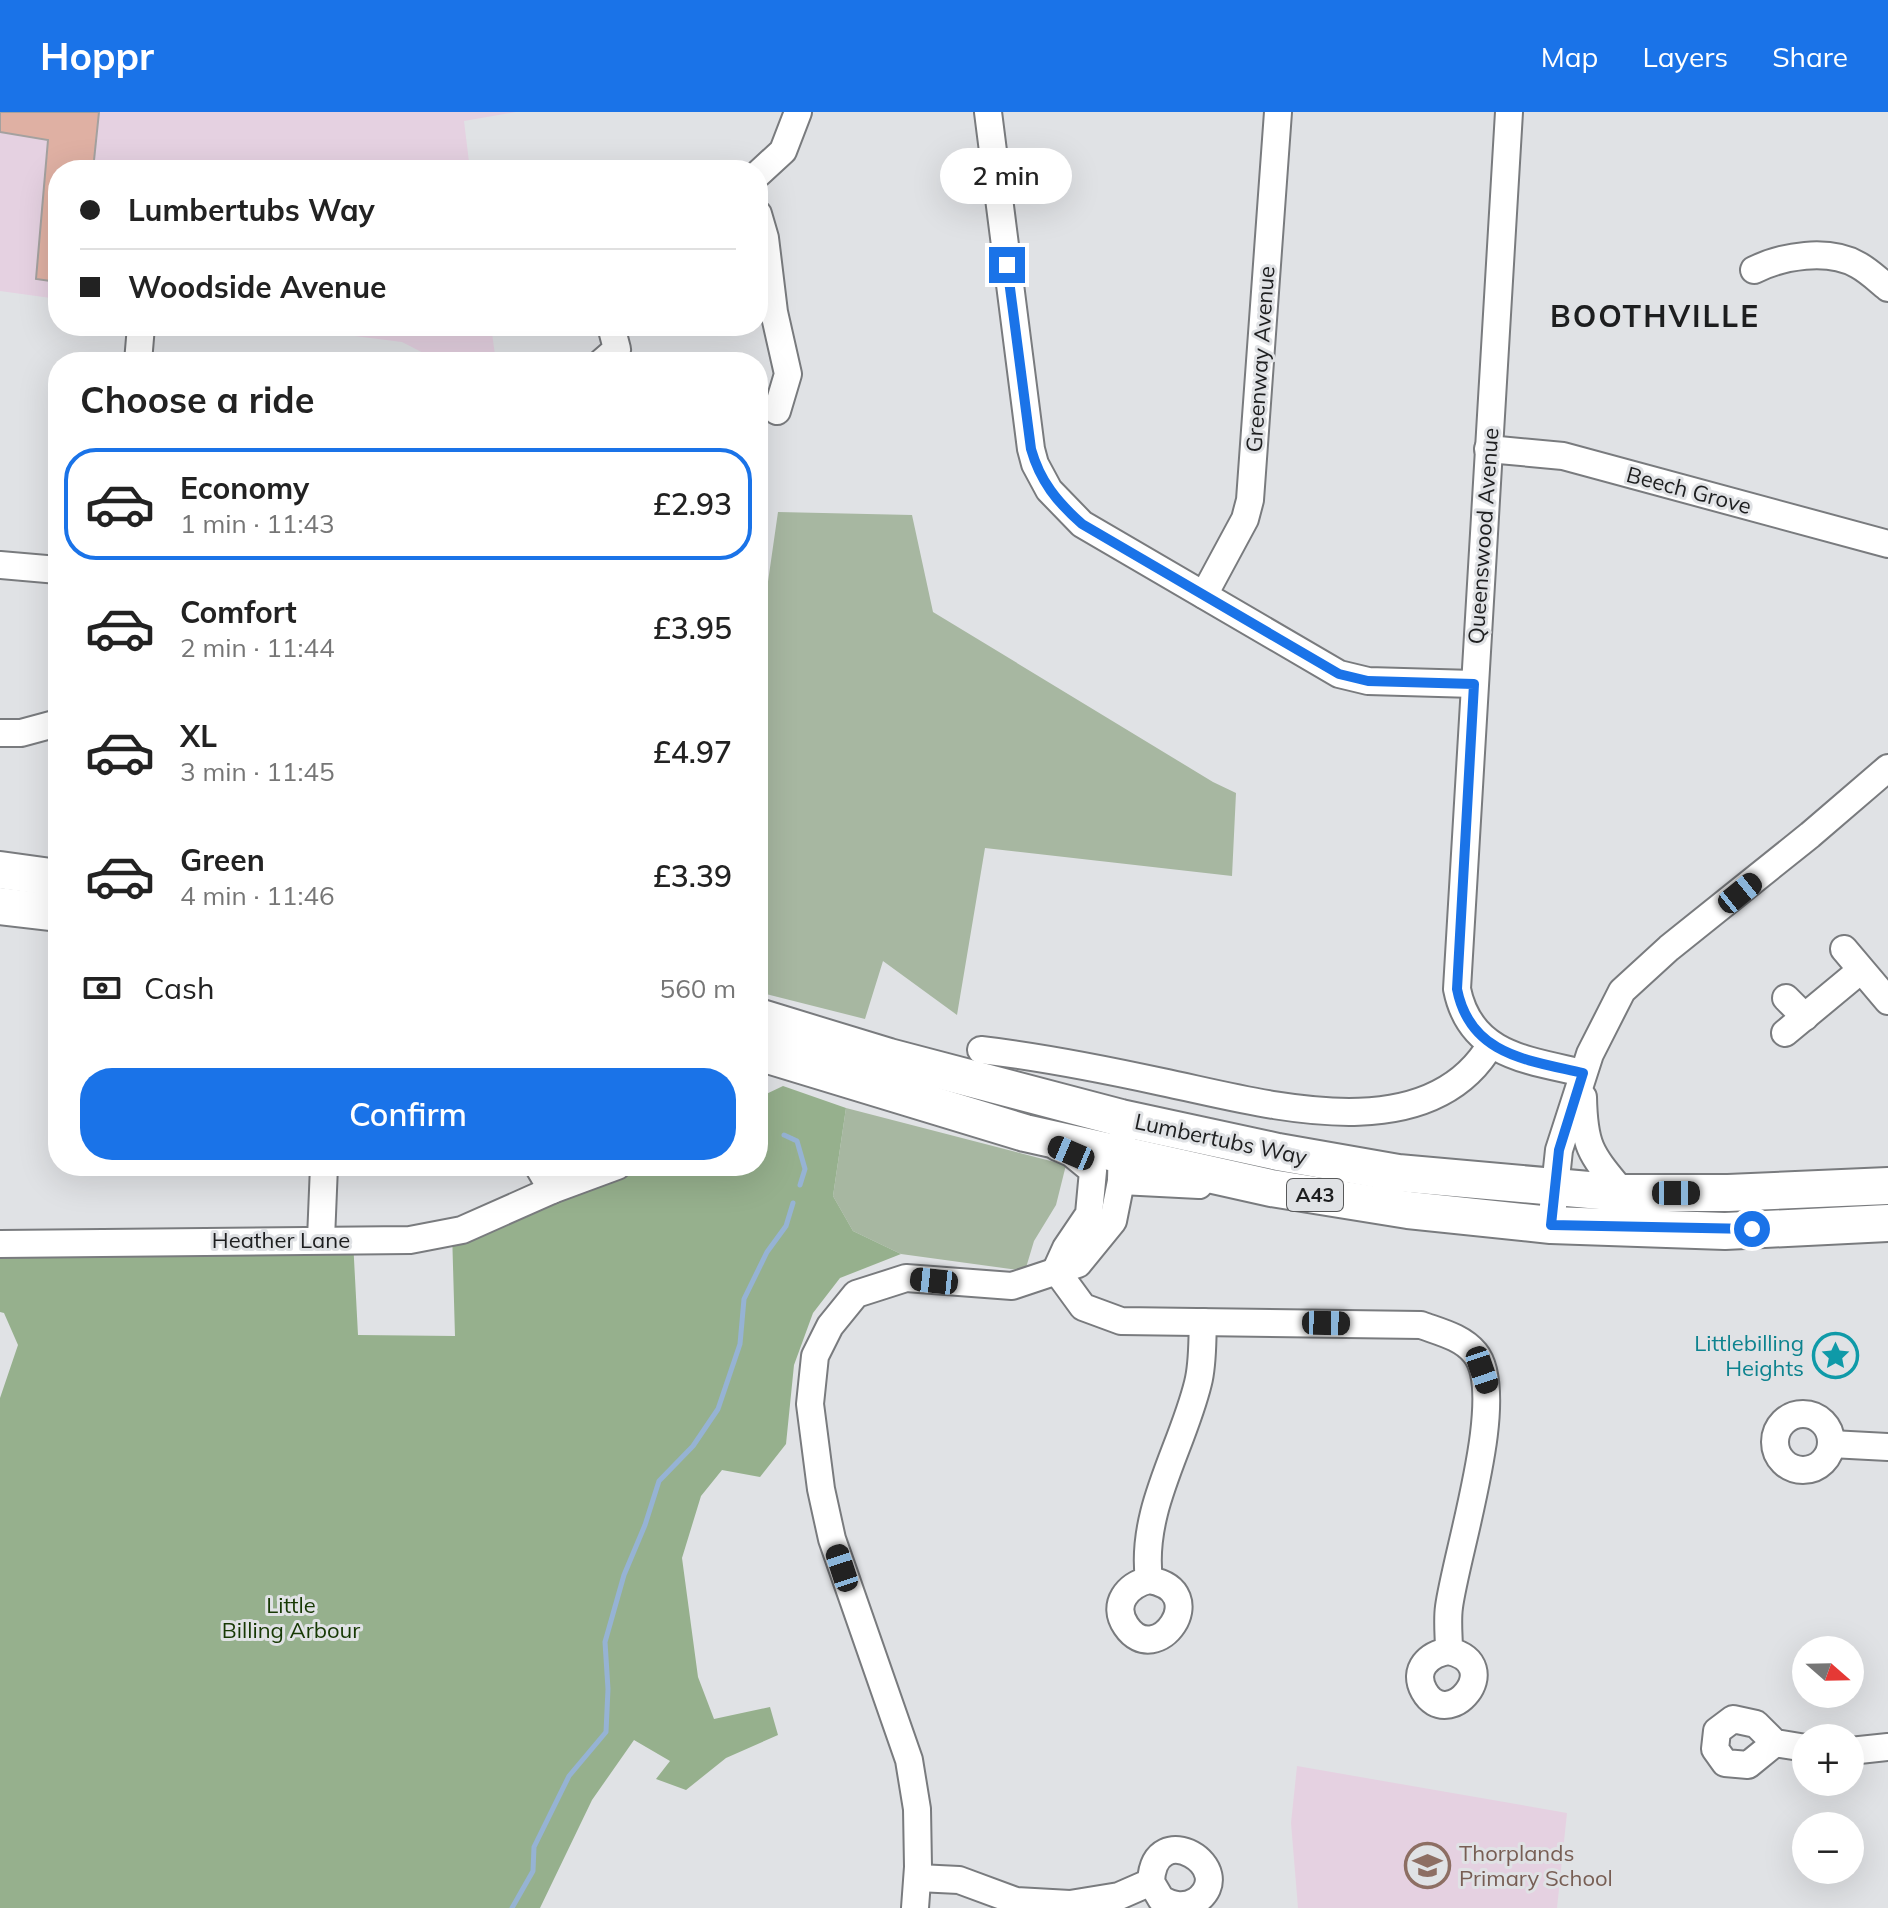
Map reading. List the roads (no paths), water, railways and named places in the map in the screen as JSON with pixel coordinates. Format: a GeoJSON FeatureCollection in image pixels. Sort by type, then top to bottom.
{"type":"FeatureCollection","features":[{"type":"Feature","properties":{"kind":"highway"},"geometry":{"type":"LineString","coordinates":[[0,870],[48,877]]}},
{"type":"Feature","properties":{"kind":"highway"},"geometry":{"type":"LineString","coordinates":[[0,906],[48,912]]}},
{"type":"Feature","properties":{"kind":"highway","name":"Lumbertubs Way"},"geometry":{"type":"LineString","coordinates":[[768,1020],[889,1057],[1121,1118],[1278,1152],[1398,1173],[1623,1193],[1728,1193],[1888,1186]]}},
{"type":"Feature","properties":{"kind":"highway","name":"Lumbertubs Way"},"geometry":{"type":"LineString","coordinates":[[768,1055],[1025,1133],[1122,1168],[1408,1210],[1551,1225],[1725,1231],[1888,1223]]}},
{"type":"Feature","properties":{"kind":"street"},"geometry":{"type":"LineString","coordinates":[[768,165],[783,151],[798,112]]}},
{"type":"Feature","properties":{"kind":"street"},"geometry":{"type":"LineString","coordinates":[[988,112],[1031,449],[1035,464],[1058,502],[1082,524],[1339,674],[1368,681],[1474,684]]}},
{"type":"Feature","properties":{"kind":"street","name":"Greenway Avenue"},"geometry":{"type":"LineString","coordinates":[[1204,595],[1245,519],[1250,500],[1278,112]]}},
{"type":"Feature","properties":{"kind":"street","name":"Queenswood Avenue"},"geometry":{"type":"LineString","coordinates":[[1509,112],[1456,973],[1460,1003],[1466,1016],[1491,1044],[1516,1057],[1583,1073]]}},
{"type":"Feature","properties":{"kind":"street"},"geometry":{"type":"LineString","coordinates":[[1754,270],[1774,260],[1832,256],[1855,263],[1888,288]]}},
{"type":"Feature","properties":{"kind":"street"},"geometry":{"type":"LineString","coordinates":[[768,263],[774,312],[788,374],[777,411]]}},
{"type":"Feature","properties":{"kind":"street","name":"Beech Grove"},"geometry":{"type":"LineString","coordinates":[[1488,449],[1563,456],[1888,544]]}},
{"type":"Feature","properties":{"kind":"street"},"geometry":{"type":"LineString","coordinates":[[0,565],[48,569]]}},
{"type":"Feature","properties":{"kind":"street"},"geometry":{"type":"LineString","coordinates":[[0,733],[21,733],[48,726]]}},
{"type":"Feature","properties":{"kind":"street"},"geometry":{"type":"LineString","coordinates":[[1551,1225],[1559,1150],[1583,1073],[1606,1017],[1632,980],[1799,845],[1888,768]]}},
{"type":"Feature","properties":{"kind":"street"},"geometry":{"type":"LineString","coordinates":[[1844,949],[1888,1001]]}},
{"type":"Feature","properties":{"kind":"street"},"geometry":{"type":"LineString","coordinates":[[1786,998],[1795,1025],[1861,970]]}},
{"type":"Feature","properties":{"kind":"street","name":"Lumbertubs Way"},"geometry":{"type":"LineString","coordinates":[[981,1050],[1038,1056],[1270,1104],[1346,1114],[1399,1106],[1458,1084],[1491,1044]]}},
{"type":"Feature","properties":{"kind":"street"},"geometry":{"type":"LineString","coordinates":[[1583,1073],[1584,1128],[1588,1142],[1593,1155],[1623,1193]]}},
{"type":"Feature","properties":{"kind":"street"},"geometry":{"type":"LineString","coordinates":[[915,1908],[917,1809],[909,1760],[842,1568],[821,1489],[810,1404],[815,1356],[830,1326],[856,1294],[906,1278],[1012,1286],[1078,1264],[1113,1221],[1122,1168],[1121,1118]]}},
{"type":"Feature","properties":{"kind":"street"},"geometry":{"type":"LineString","coordinates":[[1025,1133],[1071,1153],[1093,1171],[1089,1214],[1066,1248],[1056,1270]]}},
{"type":"Feature","properties":{"kind":"street"},"geometry":{"type":"LineString","coordinates":[[321,1239],[324,1176]]}},
{"type":"Feature","properties":{"kind":"street"},"geometry":{"type":"LineString","coordinates":[[544,1176],[552,1190]]}},
{"type":"Feature","properties":{"kind":"street","name":"Heather Lane"},"geometry":{"type":"LineString","coordinates":[[0,1244],[410,1240],[462,1230],[590,1176]]}},
{"type":"Feature","properties":{"kind":"street"},"geometry":{"type":"LineString","coordinates":[[1056,1270],[1083,1307],[1121,1321],[1421,1325],[1457,1338],[1477,1355],[1488,1386],[1486,1426],[1448,1609],[1449,1651]]}},
{"type":"Feature","properties":{"kind":"street"},"geometry":{"type":"LineString","coordinates":[[1149,1580],[1147,1560],[1155,1509],[1199,1382],[1203,1322]]}},
{"type":"Feature","properties":{"kind":"street"},"geometry":{"type":"LineString","coordinates":[[1831,1444],[1888,1447]]}},
{"type":"Feature","properties":{"kind":"street"},"geometry":{"type":"LineString","coordinates":[[1775,1743],[1792,1746]]}},
{"type":"Feature","properties":{"kind":"street"},"geometry":{"type":"LineString","coordinates":[[1864,1750],[1888,1747]]}},
{"type":"Feature","properties":{"kind":"street"},"geometry":{"type":"LineString","coordinates":[[918,1878],[959,1880],[1016,1901],[1070,1904],[1119,1896],[1151,1882]]}},
{"type":"Feature","properties":{"kind":"waterway"},"geometry":{"type":"LineString","coordinates":[[784,1135],[797,1141],[805,1169],[800,1185]]}},
{"type":"Feature","properties":{"kind":"waterway"},"geometry":{"type":"LineString","coordinates":[[512,1908],[533,1871],[534,1847],[569,1776],[606,1732],[608,1689],[605,1642],[624,1575],[659,1481],[693,1446],[718,1409],[740,1344],[744,1299],[767,1252],[786,1226],[793,1203]]}},
{"type":"Feature","properties":{"kind":"place","name":"Littlebilling Heights"},"geometry":{"type":"Point","coordinates":[1835,1356]}},
{"type":"Feature","properties":{"kind":"place","name":"Thorplands Primary School"},"geometry":{"type":"Point","coordinates":[1428,1866]}},
{"type":"Feature","properties":{"kind":"district","name":"BOOTHVILLE"},"geometry":{"type":"Point","coordinates":[1655,317]}},
{"type":"Feature","properties":{"kind":"park label","name":"Little Billing Arbour"},"geometry":{"type":"Point","coordinates":[291,1618]}}]}
